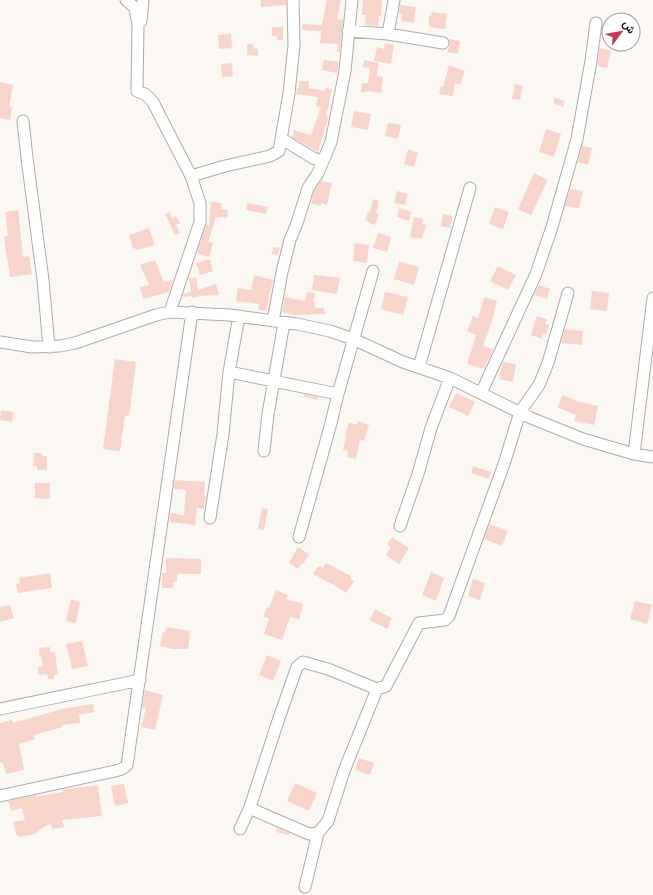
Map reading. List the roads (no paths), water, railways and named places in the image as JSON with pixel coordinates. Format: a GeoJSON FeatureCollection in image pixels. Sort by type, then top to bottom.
{"type":"FeatureCollection","features":[{"type":"Feature","properties":{"kind":"street"},"geometry":{"type":"LineString","coordinates":[[126,0],[135,8],[138,24],[137,91],[145,94],[153,102],[160,114],[191,176],[200,203],[200,222],[170,312]]}},
{"type":"Feature","properties":{"kind":"street"},"geometry":{"type":"LineString","coordinates":[[143,0],[139,64],[145,94]]}},
{"type":"Feature","properties":{"kind":"street"},"geometry":{"type":"LineString","coordinates":[[191,176],[225,166],[270,156],[279,151],[289,93],[294,45],[293,0]]}},
{"type":"Feature","properties":{"kind":"street"},"geometry":{"type":"LineString","coordinates":[[264,451],[268,414],[274,382],[282,272],[290,240],[308,188],[318,173],[331,142],[345,71],[352,0]]}},
{"type":"Feature","properties":{"kind":"street"},"geometry":{"type":"LineString","coordinates":[[388,34],[394,0]]}},
{"type":"Feature","properties":{"kind":"street"},"geometry":{"type":"LineString","coordinates":[[481,393],[536,274],[552,227],[577,139],[591,61],[596,23]]}},
{"type":"Feature","properties":{"kind":"street"},"geometry":{"type":"LineString","coordinates":[[348,31],[388,34],[443,43]]}},
{"type":"Feature","properties":{"kind":"street"},"geometry":{"type":"LineString","coordinates":[[23,121],[43,280],[49,347]]}},
{"type":"Feature","properties":{"kind":"street"},"geometry":{"type":"LineString","coordinates":[[282,139],[312,158],[323,161]]}},
{"type":"Feature","properties":{"kind":"street"},"geometry":{"type":"LineString","coordinates":[[419,367],[470,188]]}},
{"type":"Feature","properties":{"kind":"street"},"geometry":{"type":"LineString","coordinates":[[299,537],[353,339],[373,272]]}},
{"type":"Feature","properties":{"kind":"street"},"geometry":{"type":"LineString","coordinates":[[305,886],[318,833],[328,821],[344,771],[377,690],[386,686],[419,622],[445,620],[449,616],[504,464],[520,412],[539,384],[548,363],[568,293]]}},
{"type":"Feature","properties":{"kind":"street"},"geometry":{"type":"LineString","coordinates":[[634,454],[653,298]]}},
{"type":"Feature","properties":{"kind":"street"},"geometry":{"type":"LineString","coordinates":[[0,342],[32,347],[49,347],[75,343],[156,314],[170,312],[192,312],[239,316],[319,328],[353,339],[403,362],[450,378],[553,428],[583,439],[634,454],[653,457]]}},
{"type":"Feature","properties":{"kind":"street"},"geometry":{"type":"LineString","coordinates":[[0,796],[115,771],[127,765],[192,312]]}},
{"type":"Feature","properties":{"kind":"street"},"geometry":{"type":"LineString","coordinates":[[210,518],[223,434],[229,372],[239,316]]}},
{"type":"Feature","properties":{"kind":"street"},"geometry":{"type":"LineString","coordinates":[[229,372],[338,394]]}},
{"type":"Feature","properties":{"kind":"street"},"geometry":{"type":"LineString","coordinates":[[400,526],[418,474],[431,428],[450,378]]}},
{"type":"Feature","properties":{"kind":"street"},"geometry":{"type":"LineString","coordinates":[[240,829],[250,807],[278,718],[297,667],[303,662],[310,664],[377,690]]}},
{"type":"Feature","properties":{"kind":"street"},"geometry":{"type":"LineString","coordinates":[[0,709],[140,680]]}},
{"type":"Feature","properties":{"kind":"street"},"geometry":{"type":"LineString","coordinates":[[250,807],[310,834],[318,833]]}}]}
